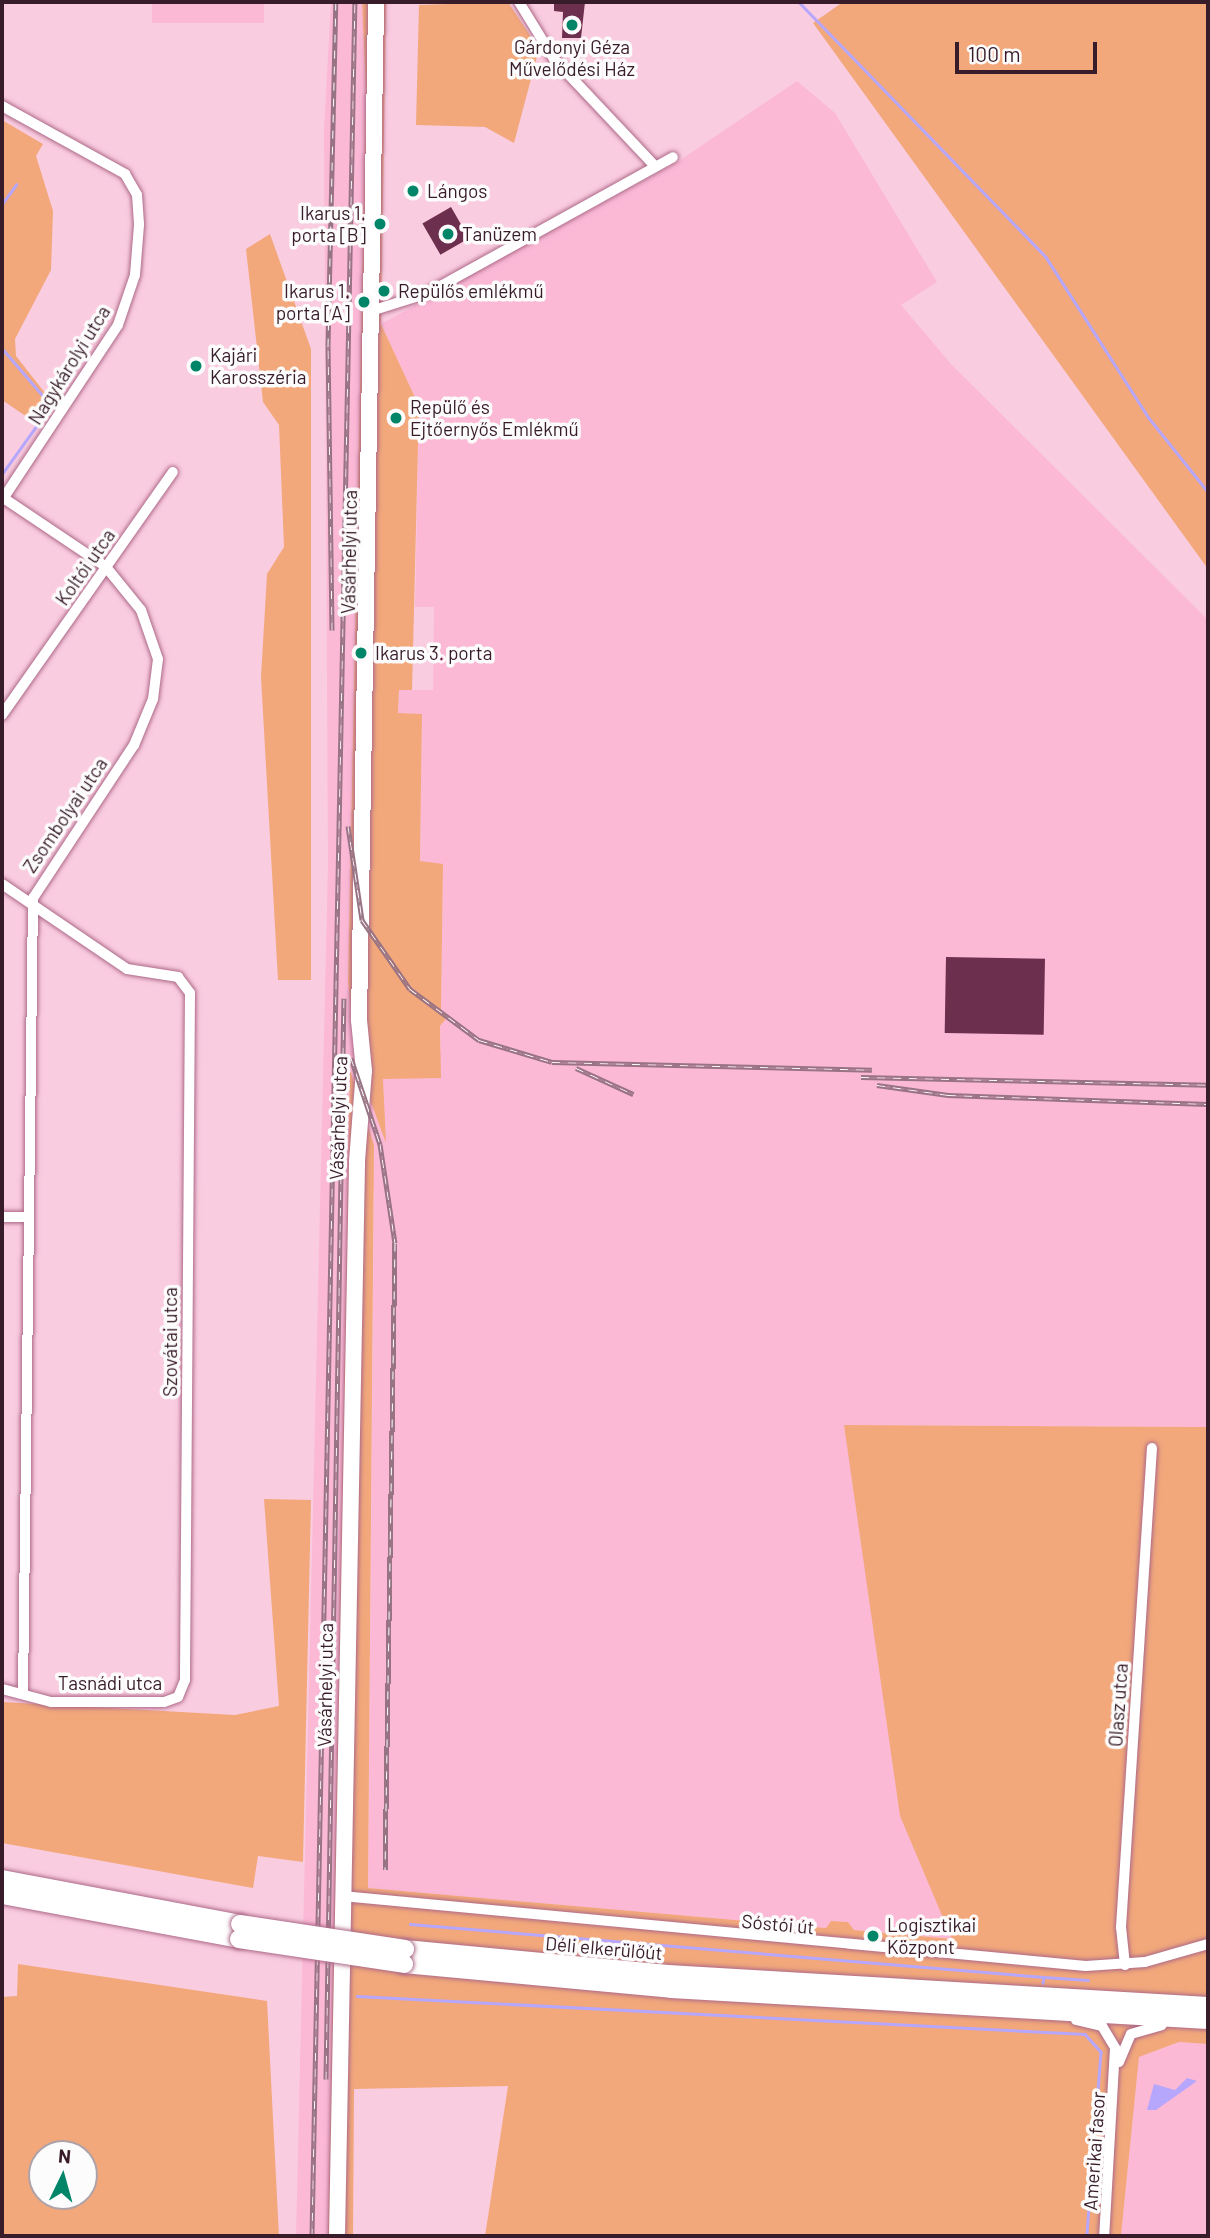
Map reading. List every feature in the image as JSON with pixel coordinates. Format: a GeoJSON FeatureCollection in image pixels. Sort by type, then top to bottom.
{"type":"FeatureCollection","features":[{"type":"Feature","properties":{"kind":"main road","name":"Déli elkerülőút"},"geometry":{"type":"LineString","coordinates":[[2,1880],[240,1932]]}},
{"type":"Feature","properties":{"kind":"main road","name":"Déli elkerülőút"},"geometry":{"type":"LineString","coordinates":[[2,1895],[405,1956],[671,1989],[1208,2022]]}},
{"type":"Feature","properties":{"kind":"main road","name":"Déli elkerülőút"},"geometry":{"type":"LineString","coordinates":[[405,1956],[1208,2006]]}},
{"type":"Feature","properties":{"kind":"street","name":"Vásárhelyi utca"},"geometry":{"type":"LineString","coordinates":[[337,2236],[357,1150],[364,1071],[359,1020],[376,2]]}},
{"type":"Feature","properties":{"kind":"street"},"geometry":{"type":"LineString","coordinates":[[519,2],[554,59],[656,166]]}},
{"type":"Feature","properties":{"kind":"street","name":"Nagykárolyi utca"},"geometry":{"type":"LineString","coordinates":[[2,106],[125,173],[137,195],[139,225],[135,275],[118,325],[2,498]]}},
{"type":"Feature","properties":{"kind":"street"},"geometry":{"type":"LineString","coordinates":[[371,311],[428,293],[673,157]]}},
{"type":"Feature","properties":{"kind":"street","name":"Koltói utca"},"geometry":{"type":"LineString","coordinates":[[2,715],[173,472]]}},
{"type":"Feature","properties":{"kind":"street","name":"Zsombolyai utca"},"geometry":{"type":"LineString","coordinates":[[2,498],[106,567],[150,626],[158,659],[153,699],[134,745],[36,889],[32,909],[23,1693]]}},
{"type":"Feature","properties":{"kind":"street"},"geometry":{"type":"LineString","coordinates":[[2,884],[32,909]]}},
{"type":"Feature","properties":{"kind":"street","name":"Szovátai utca"},"geometry":{"type":"LineString","coordinates":[[32,909],[127,969],[178,976],[189,987],[185,1680],[178,1696]]}},
{"type":"Feature","properties":{"kind":"street"},"geometry":{"type":"LineString","coordinates":[[2,1217],[28,1217]]}},
{"type":"Feature","properties":{"kind":"street","name":"Olasz utca"},"geometry":{"type":"LineString","coordinates":[[1125,1965],[1121,1927],[1152,1448]]}},
{"type":"Feature","properties":{"kind":"street","name":"Tasnádi utca"},"geometry":{"type":"LineString","coordinates":[[2,1689],[51,1702],[164,1702],[178,1696]]}},
{"type":"Feature","properties":{"kind":"street","name":"Sóstói út"},"geometry":{"type":"LineString","coordinates":[[342,1896],[975,1959],[1125,1965],[1208,1944]]}},
{"type":"Feature","properties":{"kind":"street"},"geometry":{"type":"LineString","coordinates":[[1025,2010],[1102,2026],[1112,2037],[1117,2068]]}},
{"type":"Feature","properties":{"kind":"street"},"geometry":{"type":"LineString","coordinates":[[1117,2068],[1127,2040],[1143,2026],[1208,2022]]}},
{"type":"Feature","properties":{"kind":"street","name":"Amerikai fasor"},"geometry":{"type":"LineString","coordinates":[[1104,2236],[1117,2068]]}},
{"type":"Feature","properties":{"kind":"shaded area"},"geometry":{"type":"Polygon","coordinates":[[[152,2],[264,2],[264,23],[152,23],[152,2]]]}},
{"type":"Feature","properties":{"kind":"shaded area"},"geometry":{"type":"Polygon","coordinates":[[[331,2],[362,2],[366,93],[348,981],[385,1139],[383,1078],[441,1049],[440,1026],[447,1016],[441,1012],[443,865],[420,862],[422,714],[398,713],[399,690],[433,690],[434,607],[415,607],[419,406],[381,324],[673,165],[797,81],[835,113],[937,282],[901,305],[951,364],[1208,620],[1208,1427],[844,1425],[953,1939],[854,1930],[848,1922],[831,1921],[826,1928],[368,1888],[374,1191],[350,1073],[328,2236],[296,2236],[328,864],[324,129],[331,2]]]}},
{"type":"Feature","properties":{"kind":"shaded area"},"geometry":{"type":"Polygon","coordinates":[[[362,2],[386,2],[381,324],[419,406],[412,690],[399,690],[398,713],[422,714],[420,861],[443,864],[441,1011],[448,1016],[440,1026],[441,1078],[383,1079],[386,1143],[356,1061],[348,981],[366,93],[362,2]]]}},
{"type":"Feature","properties":{"kind":"shaded area"},"geometry":{"type":"Polygon","coordinates":[[[508,2],[539,49],[514,143],[485,127],[416,125],[419,5],[508,2]]]}},
{"type":"Feature","properties":{"kind":"shaded area"},"geometry":{"type":"Polygon","coordinates":[[[843,2],[1208,2],[1208,569],[813,23],[843,2]]]}},
{"type":"Feature","properties":{"kind":"shaded area"},"geometry":{"type":"Polygon","coordinates":[[[2,120],[43,144],[36,156],[53,211],[51,270],[15,339],[16,356],[49,398],[33,421],[2,400],[2,120]]]}},
{"type":"Feature","properties":{"kind":"shaded area"},"geometry":{"type":"Polygon","coordinates":[[[270,234],[311,349],[311,980],[278,980],[261,677],[267,574],[284,547],[279,425],[263,402],[246,249],[270,234]]]}},
{"type":"Feature","properties":{"kind":"shaded area"},"geometry":{"type":"Polygon","coordinates":[[[350,1070],[374,1145],[368,1888],[826,1928],[831,1921],[848,1922],[854,1930],[952,1939],[900,1816],[844,1425],[1208,1427],[1208,2044],[1179,2042],[1139,2057],[1121,2236],[485,2236],[508,2086],[354,2089],[353,2236],[328,2236],[350,1070]]]}},
{"type":"Feature","properties":{"kind":"shaded area"},"geometry":{"type":"Polygon","coordinates":[[[264,1499],[311,1500],[303,1862],[258,1856],[253,1888],[2,1843],[2,1702],[235,1715],[279,1706],[264,1499]]]}},
{"type":"Feature","properties":{"kind":"shaded area"},"geometry":{"type":"Polygon","coordinates":[[[18,1964],[267,2001],[279,2236],[2,2236],[2,1997],[17,1996],[18,1964]]]}},
{"type":"Feature","properties":{"kind":"shaded area"},"geometry":{"type":"Polygon","coordinates":[[[1179,2042],[1208,2044],[1208,2236],[1121,2236],[1139,2057],[1179,2042]]]}},
{"type":"Feature","properties":{"kind":"shaded area"},"geometry":{"type":"Polygon","coordinates":[[[1187,2078],[1197,2081],[1156,2110],[1147,2110],[1154,2084],[1175,2090],[1187,2078]]]}},
{"type":"Feature","properties":{"kind":"building","name":"Gárdonyi Géza Művelődési Ház"},"geometry":{"type":"Polygon","coordinates":[[[554,2],[585,2],[581,38],[562,38],[563,12],[554,11],[554,2]]]}},
{"type":"Feature","properties":{"kind":"building","name":"Tanüzem"},"geometry":{"type":"Polygon","coordinates":[[[451,207],[469,238],[440,255],[422,224],[451,207]]]}},
{"type":"Feature","properties":{"kind":"building"},"geometry":{"type":"Polygon","coordinates":[[[946,957],[1045,959],[1044,1035],[945,1033],[946,957]]]}},
{"type":"Feature","properties":{"kind":"waterway"},"geometry":{"type":"LineString","coordinates":[[799,2],[1046,257],[1149,418],[1208,492]]}},
{"type":"Feature","properties":{"kind":"waterway"},"geometry":{"type":"LineString","coordinates":[[2,204],[16,185]]}},
{"type":"Feature","properties":{"kind":"waterway"},"geometry":{"type":"LineString","coordinates":[[2,348],[51,405]]}},
{"type":"Feature","properties":{"kind":"waterway"},"geometry":{"type":"LineString","coordinates":[[47,411],[70,378]]}},
{"type":"Feature","properties":{"kind":"waterway"},"geometry":{"type":"LineString","coordinates":[[2,474],[42,418]]}},
{"type":"Feature","properties":{"kind":"waterway"},"geometry":{"type":"LineString","coordinates":[[410,1924],[1044,1977],[1043,1983]]}},
{"type":"Feature","properties":{"kind":"waterway"},"geometry":{"type":"LineString","coordinates":[[1044,1977],[1088,1980]]}},
{"type":"Feature","properties":{"kind":"waterway"},"geometry":{"type":"LineString","coordinates":[[357,1996],[1085,2034],[1101,2052],[1087,2236]]}},
{"type":"Feature","properties":{"kind":"railway"},"geometry":{"type":"LineString","coordinates":[[332,630],[328,346],[336,2]]}},
{"type":"Feature","properties":{"kind":"railway"},"geometry":{"type":"LineString","coordinates":[[312,2236],[355,2]]}},
{"type":"Feature","properties":{"kind":"railway"},"geometry":{"type":"LineString","coordinates":[[348,826],[362,920],[410,989],[479,1040],[552,1062],[872,1070]]}},
{"type":"Feature","properties":{"kind":"railway"},"geometry":{"type":"LineString","coordinates":[[326,2079],[344,998]]}},
{"type":"Feature","properties":{"kind":"railway"},"geometry":{"type":"LineString","coordinates":[[351,1058],[380,1144],[395,1243],[385,1870]]}},
{"type":"Feature","properties":{"kind":"railway"},"geometry":{"type":"LineString","coordinates":[[576,1068],[633,1094]]}},
{"type":"Feature","properties":{"kind":"railway"},"geometry":{"type":"LineString","coordinates":[[861,1077],[1208,1085]]}},
{"type":"Feature","properties":{"kind":"railway"},"geometry":{"type":"LineString","coordinates":[[877,1085],[948,1095],[1208,1104]]}},
{"type":"Feature","properties":{"kind":"place","name":"Gárdonyi Géza Művelődési Ház"},"geometry":{"type":"Point","coordinates":[572,25]}},
{"type":"Feature","properties":{"kind":"place","name":"Lángos"},"geometry":{"type":"Point","coordinates":[413,191]}},
{"type":"Feature","properties":{"kind":"place","name":"Ikarus 1. porta [B]"},"geometry":{"type":"Point","coordinates":[380,224]}},
{"type":"Feature","properties":{"kind":"place","name":"Tanüzem"},"geometry":{"type":"Point","coordinates":[448,234]}},
{"type":"Feature","properties":{"kind":"place","name":"Repülős emlékmű"},"geometry":{"type":"Point","coordinates":[384,291]}},
{"type":"Feature","properties":{"kind":"place","name":"Ikarus 1. porta [A]"},"geometry":{"type":"Point","coordinates":[364,302]}},
{"type":"Feature","properties":{"kind":"place","name":"Kajári Karosszéria"},"geometry":{"type":"Point","coordinates":[196,366]}},
{"type":"Feature","properties":{"kind":"place","name":"Repülő és Ejtőernyős Emlékmű"},"geometry":{"type":"Point","coordinates":[396,418]}},
{"type":"Feature","properties":{"kind":"place","name":"Ikarus 3. porta"},"geometry":{"type":"Point","coordinates":[361,653]}},
{"type":"Feature","properties":{"kind":"place","name":"Logisztikai Központ"},"geometry":{"type":"Point","coordinates":[873,1936]}}]}
